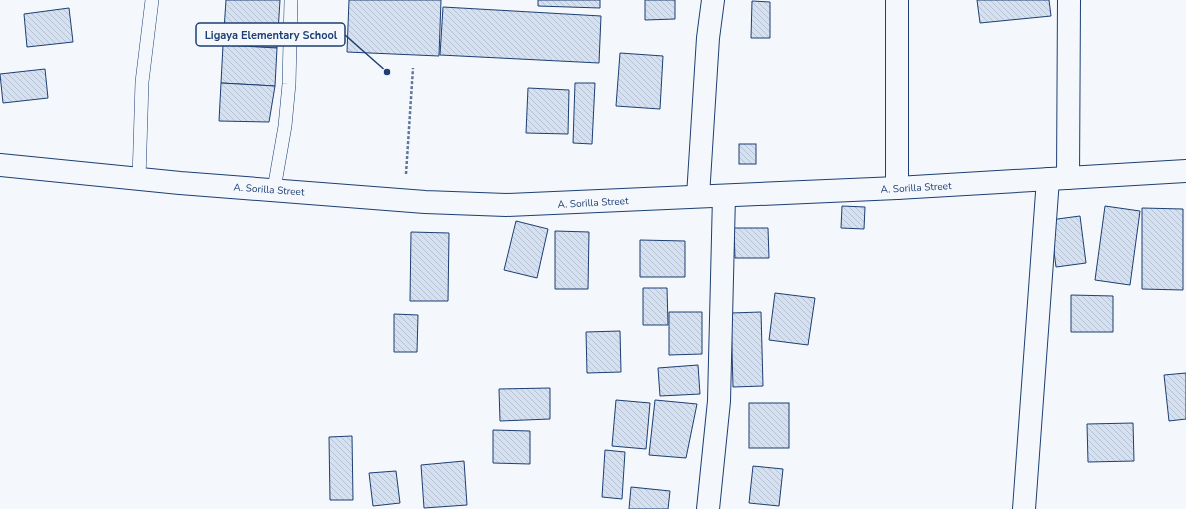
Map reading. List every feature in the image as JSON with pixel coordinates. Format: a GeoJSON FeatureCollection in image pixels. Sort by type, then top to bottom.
{"type":"FeatureCollection","features":[{"type":"Feature","properties":{"kind":"street"},"geometry":{"type":"LineString","coordinates":[[698,196],[708,38],[713,0]]}},
{"type":"Feature","properties":{"kind":"street"},"geometry":{"type":"LineString","coordinates":[[896,0],[896,188]]}},
{"type":"Feature","properties":{"kind":"street"},"geometry":{"type":"LineString","coordinates":[[1024,509],[1058,178],[1069,0]]}},
{"type":"Feature","properties":{"kind":"street","name":"A. Sorilla Street"},"geometry":{"type":"LineString","coordinates":[[0,166],[139,179],[404,200],[506,205],[896,188],[1186,171]]}},
{"type":"Feature","properties":{"kind":"street"},"geometry":{"type":"LineString","coordinates":[[708,509],[719,401],[724,196]]}},
{"type":"Feature","properties":{"kind":"lane"},"geometry":{"type":"LineString","coordinates":[[139,179],[142,82],[152,0]]}},
{"type":"Feature","properties":{"kind":"lane"},"geometry":{"type":"LineString","coordinates":[[274,189],[285,126],[291,0]]}},
{"type":"Feature","properties":{"kind":"path"},"geometry":{"type":"LineString","coordinates":[[404,200],[413,68]]}},
{"type":"Feature","properties":{"kind":"building"},"geometry":{"type":"Polygon","coordinates":[[[226,0],[280,0],[277,48],[223,45],[226,0]]]}},
{"type":"Feature","properties":{"kind":"building"},"geometry":{"type":"Polygon","coordinates":[[[349,0],[441,0],[439,56],[347,52],[349,0]]]}},
{"type":"Feature","properties":{"kind":"building"},"geometry":{"type":"Polygon","coordinates":[[[538,0],[600,0],[600,8],[538,6],[538,0]]]}},
{"type":"Feature","properties":{"kind":"building"},"geometry":{"type":"Polygon","coordinates":[[[645,0],[675,0],[675,19],[645,20],[645,0]]]}},
{"type":"Feature","properties":{"kind":"building"},"geometry":{"type":"Polygon","coordinates":[[[977,0],[1049,0],[1051,16],[980,23],[977,0]]]}},
{"type":"Feature","properties":{"kind":"building"},"geometry":{"type":"Polygon","coordinates":[[[752,1],[770,2],[770,38],[751,38],[752,1]]]}},
{"type":"Feature","properties":{"kind":"building"},"geometry":{"type":"Polygon","coordinates":[[[443,7],[601,16],[599,63],[440,55],[443,7]]]}},
{"type":"Feature","properties":{"kind":"building"},"geometry":{"type":"Polygon","coordinates":[[[69,8],[73,42],[27,47],[24,14],[69,8]]]}},
{"type":"Feature","properties":{"kind":"building"},"geometry":{"type":"Polygon","coordinates":[[[223,45],[277,48],[275,86],[221,83],[223,45]]]}},
{"type":"Feature","properties":{"kind":"building"},"geometry":{"type":"Polygon","coordinates":[[[620,53],[663,56],[660,109],[616,106],[620,53]]]}},
{"type":"Feature","properties":{"kind":"building"},"geometry":{"type":"Polygon","coordinates":[[[45,69],[48,98],[3,103],[0,74],[45,69]]]}},
{"type":"Feature","properties":{"kind":"building"},"geometry":{"type":"Polygon","coordinates":[[[221,83],[275,86],[269,122],[219,121],[221,83]]]}},
{"type":"Feature","properties":{"kind":"building"},"geometry":{"type":"Polygon","coordinates":[[[575,83],[595,83],[592,144],[573,143],[575,83]]]}},
{"type":"Feature","properties":{"kind":"building"},"geometry":{"type":"Polygon","coordinates":[[[528,88],[569,90],[568,134],[526,133],[528,88]]]}},
{"type":"Feature","properties":{"kind":"building"},"geometry":{"type":"Polygon","coordinates":[[[739,144],[756,144],[756,164],[739,164],[739,144]]]}},
{"type":"Feature","properties":{"kind":"building"},"geometry":{"type":"Polygon","coordinates":[[[842,206],[865,207],[864,229],[841,228],[842,206]]]}},
{"type":"Feature","properties":{"kind":"building"},"geometry":{"type":"Polygon","coordinates":[[[1105,206],[1140,211],[1130,285],[1095,280],[1105,206]]]}},
{"type":"Feature","properties":{"kind":"building"},"geometry":{"type":"Polygon","coordinates":[[[1142,208],[1183,209],[1183,290],[1142,289],[1142,208]]]}},
{"type":"Feature","properties":{"kind":"building"},"geometry":{"type":"Polygon","coordinates":[[[1080,216],[1086,263],[1056,267],[1050,220],[1080,216]]]}},
{"type":"Feature","properties":{"kind":"building"},"geometry":{"type":"Polygon","coordinates":[[[516,221],[548,229],[537,278],[504,270],[516,221]]]}},
{"type":"Feature","properties":{"kind":"building"},"geometry":{"type":"Polygon","coordinates":[[[734,228],[768,228],[769,258],[735,258],[734,228]]]}},
{"type":"Feature","properties":{"kind":"building"},"geometry":{"type":"Polygon","coordinates":[[[555,231],[589,232],[588,289],[555,289],[555,231]]]}},
{"type":"Feature","properties":{"kind":"building"},"geometry":{"type":"Polygon","coordinates":[[[411,232],[449,233],[448,301],[410,301],[411,232]]]}},
{"type":"Feature","properties":{"kind":"building"},"geometry":{"type":"Polygon","coordinates":[[[640,240],[685,241],[685,277],[640,277],[640,240]]]}},
{"type":"Feature","properties":{"kind":"building"},"geometry":{"type":"Polygon","coordinates":[[[643,288],[667,288],[668,325],[643,325],[643,288]]]}},
{"type":"Feature","properties":{"kind":"building"},"geometry":{"type":"Polygon","coordinates":[[[775,293],[815,298],[808,345],[769,340],[775,293]]]}},
{"type":"Feature","properties":{"kind":"building"},"geometry":{"type":"Polygon","coordinates":[[[1071,295],[1113,296],[1113,332],[1071,332],[1071,295]]]}},
{"type":"Feature","properties":{"kind":"building"},"geometry":{"type":"Polygon","coordinates":[[[669,312],[702,312],[702,354],[669,355],[669,312]]]}},
{"type":"Feature","properties":{"kind":"building"},"geometry":{"type":"Polygon","coordinates":[[[761,312],[763,386],[733,387],[731,313],[761,312]]]}},
{"type":"Feature","properties":{"kind":"building"},"geometry":{"type":"Polygon","coordinates":[[[394,314],[418,315],[417,352],[394,352],[394,314]]]}},
{"type":"Feature","properties":{"kind":"building"},"geometry":{"type":"Polygon","coordinates":[[[620,331],[621,372],[587,373],[586,332],[620,331]]]}},
{"type":"Feature","properties":{"kind":"building"},"geometry":{"type":"Polygon","coordinates":[[[698,365],[700,394],[660,396],[658,368],[698,365]]]}},
{"type":"Feature","properties":{"kind":"building"},"geometry":{"type":"Polygon","coordinates":[[[1186,373],[1186,419],[1169,421],[1164,375],[1186,373]]]}},
{"type":"Feature","properties":{"kind":"building"},"geometry":{"type":"Polygon","coordinates":[[[550,388],[550,419],[500,421],[499,389],[550,388]]]}},
{"type":"Feature","properties":{"kind":"building"},"geometry":{"type":"Polygon","coordinates":[[[616,400],[650,403],[646,449],[612,446],[616,400]]]}},
{"type":"Feature","properties":{"kind":"building"},"geometry":{"type":"Polygon","coordinates":[[[655,400],[697,404],[686,458],[649,455],[655,400]]]}},
{"type":"Feature","properties":{"kind":"building"},"geometry":{"type":"Polygon","coordinates":[[[749,403],[789,403],[789,448],[749,448],[749,403]]]}},
{"type":"Feature","properties":{"kind":"building"},"geometry":{"type":"Polygon","coordinates":[[[1133,423],[1134,461],[1088,462],[1087,424],[1133,423]]]}},
{"type":"Feature","properties":{"kind":"building"},"geometry":{"type":"Polygon","coordinates":[[[493,430],[530,431],[530,464],[493,463],[493,430]]]}},
{"type":"Feature","properties":{"kind":"building"},"geometry":{"type":"Polygon","coordinates":[[[352,436],[353,500],[330,500],[329,437],[352,436]]]}},
{"type":"Feature","properties":{"kind":"building"},"geometry":{"type":"Polygon","coordinates":[[[605,450],[625,452],[622,499],[602,497],[605,450]]]}},
{"type":"Feature","properties":{"kind":"building"},"geometry":{"type":"Polygon","coordinates":[[[464,461],[467,505],[424,508],[421,465],[464,461]]]}},
{"type":"Feature","properties":{"kind":"building"},"geometry":{"type":"Polygon","coordinates":[[[753,466],[783,469],[779,506],[749,503],[753,466]]]}},
{"type":"Feature","properties":{"kind":"building"},"geometry":{"type":"Polygon","coordinates":[[[396,471],[400,503],[373,506],[369,473],[396,471]]]}},
{"type":"Feature","properties":{"kind":"building"},"geometry":{"type":"Polygon","coordinates":[[[631,487],[670,491],[668,509],[629,509],[631,487]]]}},
{"type":"Feature","properties":{"kind":"place","name":"Ligaya Elementary School"},"geometry":{"type":"Point","coordinates":[387,72]}}]}
